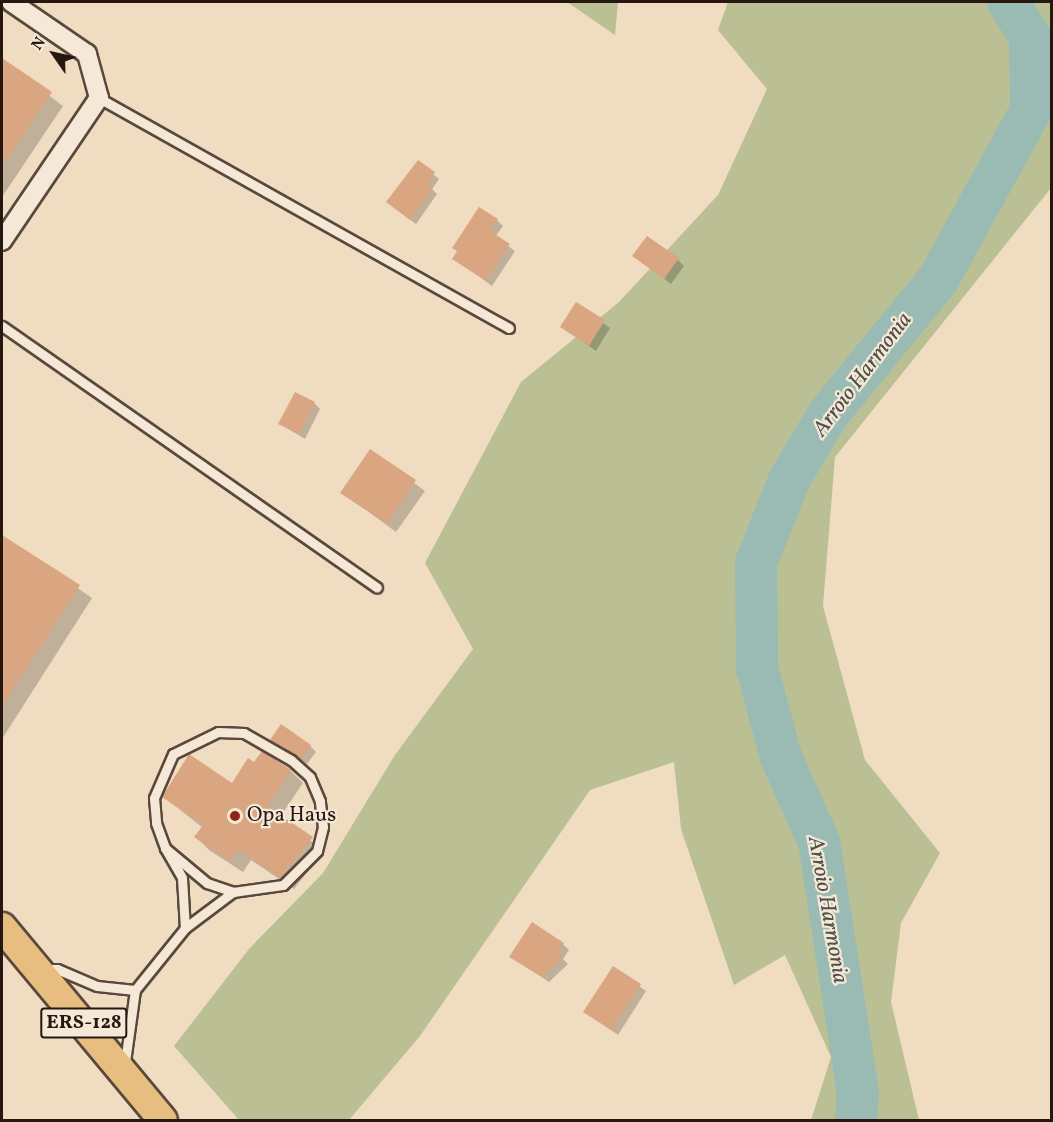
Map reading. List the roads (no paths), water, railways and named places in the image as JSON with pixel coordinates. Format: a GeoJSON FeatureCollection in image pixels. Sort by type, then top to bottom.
{"type":"FeatureCollection","features":[{"type":"Feature","properties":{"kind":"main road","name":"ERS-128"},"geometry":{"type":"LineString","coordinates":[[2,927],[164,1120]]}},
{"type":"Feature","properties":{"kind":"street"},"geometry":{"type":"LineString","coordinates":[[2,241],[99,98],[87,54],[11,2]]}},
{"type":"Feature","properties":{"kind":"lane"},"geometry":{"type":"LineString","coordinates":[[99,98],[509,328]]}},
{"type":"Feature","properties":{"kind":"lane"},"geometry":{"type":"LineString","coordinates":[[2,326],[377,588]]}},
{"type":"Feature","properties":{"kind":"lane"},"geometry":{"type":"LineString","coordinates":[[165,848],[207,883],[233,892],[283,885],[317,851],[323,827],[320,801],[310,777],[291,760],[244,733],[218,732],[193,740],[173,754],[160,774],[154,798],[165,848],[182,878],[185,928]]}},
{"type":"Feature","properties":{"kind":"lane"},"geometry":{"type":"LineString","coordinates":[[125,1072],[135,990],[185,928],[233,892]]}},
{"type":"Feature","properties":{"kind":"lane"},"geometry":{"type":"LineString","coordinates":[[38,969],[135,990]]}},
{"type":"Feature","properties":{"kind":"waterway","name":"Arroio Harmonia"},"geometry":{"type":"LineString","coordinates":[[856,1120],[858,1093],[819,842],[781,757],[757,668],[756,563],[789,480],[829,413],[938,280],[1031,110],[1030,37],[1008,2]]}},
{"type":"Feature","properties":{"kind":"place","name":"Opa Haus"},"geometry":{"type":"Point","coordinates":[235,816]}}]}
